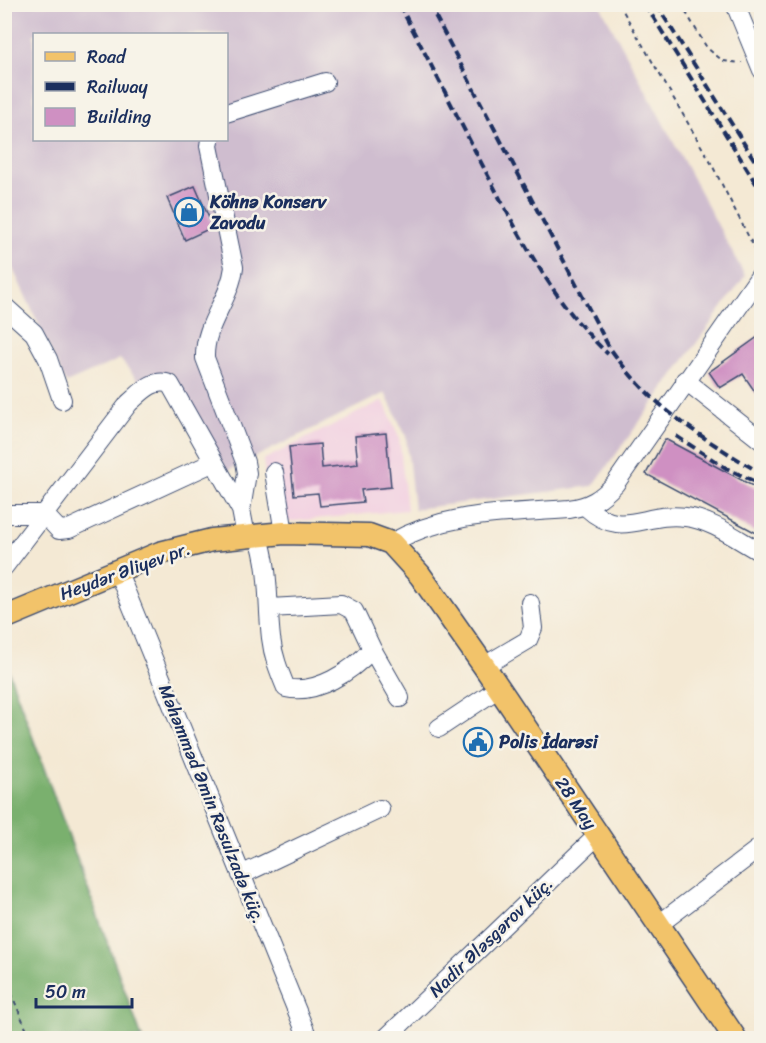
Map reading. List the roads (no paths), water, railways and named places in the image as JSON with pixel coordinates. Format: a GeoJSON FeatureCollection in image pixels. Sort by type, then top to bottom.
{"type":"FeatureCollection","features":[{"type":"Feature","properties":{"kind":"main road","name":"Heydər Əliyev pr."},"geometry":{"type":"LineString","coordinates":[[7,613],[184,546],[284,533],[369,535],[391,543]]}},
{"type":"Feature","properties":{"kind":"main road","name":"28 May"},"geometry":{"type":"LineString","coordinates":[[391,543],[420,575],[484,666],[735,1038]]}},
{"type":"Feature","properties":{"kind":"street"},"geometry":{"type":"LineString","coordinates":[[735,4],[759,65]]}},
{"type":"Feature","properties":{"kind":"street"},"geometry":{"type":"LineString","coordinates":[[228,112],[325,82]]}},
{"type":"Feature","properties":{"kind":"street"},"geometry":{"type":"LineString","coordinates":[[210,141],[209,147],[234,267],[231,286],[205,340],[205,358],[245,462],[247,473],[241,510]]}},
{"type":"Feature","properties":{"kind":"street"},"geometry":{"type":"LineString","coordinates":[[391,543],[418,528],[456,518],[586,507],[601,499],[615,484],[684,380],[762,273]]}},
{"type":"Feature","properties":{"kind":"street"},"geometry":{"type":"LineString","coordinates":[[6,310],[24,321],[34,333],[48,359],[62,400]]}},
{"type":"Feature","properties":{"kind":"street"},"geometry":{"type":"LineString","coordinates":[[684,380],[762,441]]}},
{"type":"Feature","properties":{"kind":"street"},"geometry":{"type":"LineString","coordinates":[[4,567],[129,403],[151,385],[162,381],[170,384],[265,556],[275,660],[286,688],[302,692],[358,665],[372,650]]}},
{"type":"Feature","properties":{"kind":"street"},"geometry":{"type":"LineString","coordinates":[[4,514],[44,514],[59,530],[69,529],[212,463]]}},
{"type":"Feature","properties":{"kind":"street"},"geometry":{"type":"LineString","coordinates":[[274,472],[284,533]]}},
{"type":"Feature","properties":{"kind":"street"},"geometry":{"type":"LineString","coordinates":[[586,507],[601,521],[614,524],[669,516],[687,517],[704,522],[762,553]]}},
{"type":"Feature","properties":{"kind":"street","name":"Məhəmməd Əmin Rəsulzadə küç."},"geometry":{"type":"LineString","coordinates":[[117,570],[308,1038]]}},
{"type":"Feature","properties":{"kind":"street"},"geometry":{"type":"LineString","coordinates":[[484,666],[528,640],[533,628],[530,603]]}},
{"type":"Feature","properties":{"kind":"street"},"geometry":{"type":"LineString","coordinates":[[270,608],[341,604],[354,611],[372,650],[400,698]]}},
{"type":"Feature","properties":{"kind":"street"},"geometry":{"type":"LineString","coordinates":[[439,728],[499,688]]}},
{"type":"Feature","properties":{"kind":"street"},"geometry":{"type":"LineString","coordinates":[[241,875],[380,809]]}},
{"type":"Feature","properties":{"kind":"street","name":"Nadir Ələsgərov küç."},"geometry":{"type":"LineString","coordinates":[[386,1038],[597,836]]}},
{"type":"Feature","properties":{"kind":"street"},"geometry":{"type":"LineString","coordinates":[[658,925],[762,846]]}},
{"type":"Feature","properties":{"kind":"railway"},"geometry":{"type":"LineString","coordinates":[[399,4],[525,245],[571,313],[608,354]]}},
{"type":"Feature","properties":{"kind":"railway"},"geometry":{"type":"LineString","coordinates":[[429,4],[609,347],[634,379],[666,409],[713,444],[762,474]]}},
{"type":"Feature","properties":{"kind":"railway"},"geometry":{"type":"LineString","coordinates":[[645,4],[762,193]]}},
{"type":"Feature","properties":{"kind":"railway"},"geometry":{"type":"LineString","coordinates":[[656,4],[762,172]]}},
{"type":"Feature","properties":{"kind":"railway"},"geometry":{"type":"LineString","coordinates":[[676,436],[726,468],[762,485]]}},
{"type":"Feature","properties":{"kind":"place","name":"Köhnə Konserv Zavodu"},"geometry":{"type":"Point","coordinates":[189,212]}},
{"type":"Feature","properties":{"kind":"place","name":"Polis İdarəsi"},"geometry":{"type":"Point","coordinates":[478,742]}}]}
